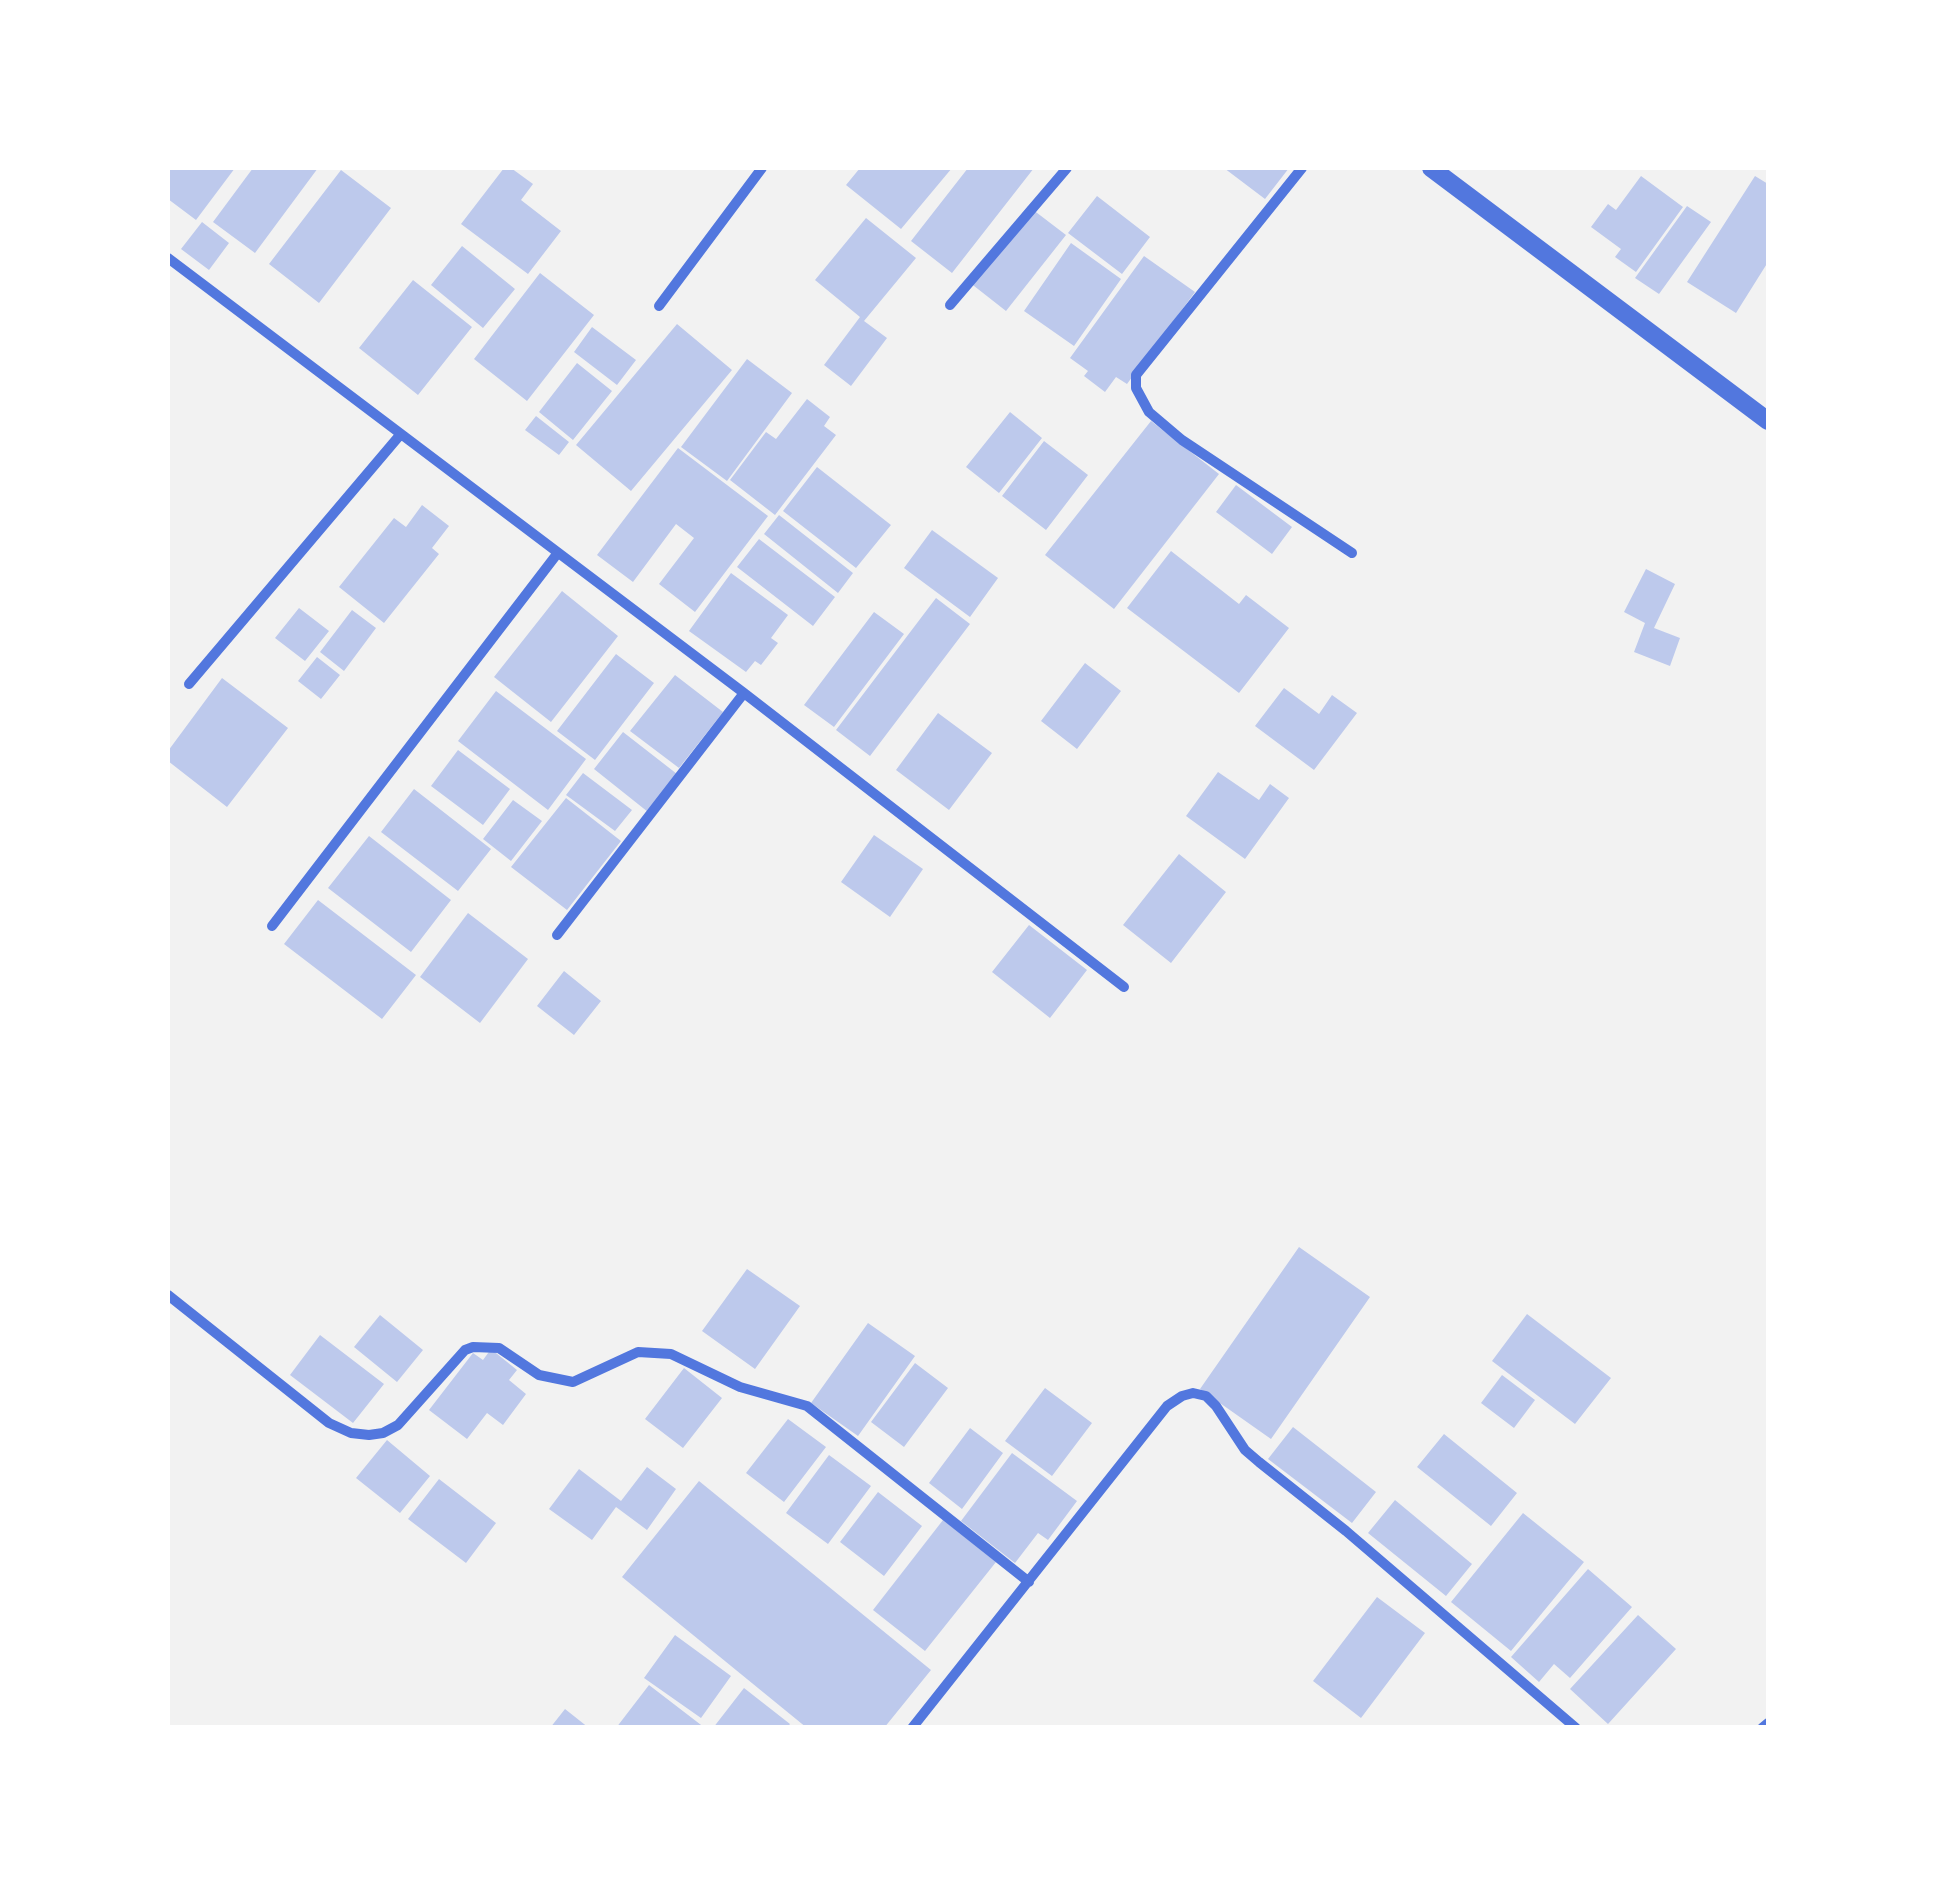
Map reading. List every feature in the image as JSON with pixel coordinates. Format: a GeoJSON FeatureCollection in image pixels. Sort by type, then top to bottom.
{"type":"FeatureCollection","features":[{"type":"Feature","properties":{"kind":"street"},"geometry":{"type":"LineString","coordinates":[[659,306],[762,168]]}},
{"type":"Feature","properties":{"kind":"street"},"geometry":{"type":"LineString","coordinates":[[950,305],[1067,168]]}},
{"type":"Feature","properties":{"kind":"street"},"geometry":{"type":"LineString","coordinates":[[1302,168],[1136,376],[1136,388],[1149,412],[1182,440],[1352,553]]}},
{"type":"Feature","properties":{"kind":"street"},"geometry":{"type":"LineString","coordinates":[[1431,168],[1768,421]]}},
{"type":"Feature","properties":{"kind":"street"},"geometry":{"type":"LineString","coordinates":[[168,258],[1124,987]]}},
{"type":"Feature","properties":{"kind":"street"},"geometry":{"type":"LineString","coordinates":[[189,684],[400,435]]}},
{"type":"Feature","properties":{"kind":"street"},"geometry":{"type":"LineString","coordinates":[[272,926],[557,554]]}},
{"type":"Feature","properties":{"kind":"street"},"geometry":{"type":"LineString","coordinates":[[556,936],[744,694]]}},
{"type":"Feature","properties":{"kind":"street"},"geometry":{"type":"LineString","coordinates":[[168,1296],[329,1422],[369,1435],[398,1425],[465,1350],[473,1347],[499,1348],[539,1375],[573,1382],[638,1352],[671,1354],[740,1388],[806,1406],[1029,1582]]}},
{"type":"Feature","properties":{"kind":"street"},"geometry":{"type":"LineString","coordinates":[[912,1728],[1167,1406],[1193,1394],[1206,1396],[1246,1450],[1346,1530],[1576,1728]]}},
{"type":"Feature","properties":{"kind":"street"},"geometry":{"type":"LineString","coordinates":[[1762,1728],[1768,1723]]}},
{"type":"Feature","properties":{"kind":"building"},"geometry":{"type":"Polygon","coordinates":[[[171,168],[235,168],[196,220],[168,199],[171,168]]]}},
{"type":"Feature","properties":{"kind":"building"},"geometry":{"type":"Polygon","coordinates":[[[253,168],[318,168],[255,253],[213,222],[253,168]]]}},
{"type":"Feature","properties":{"kind":"building"},"geometry":{"type":"Polygon","coordinates":[[[504,168],[511,168],[533,184],[521,200],[561,231],[528,274],[461,224],[504,168]]]}},
{"type":"Feature","properties":{"kind":"building"},"geometry":{"type":"Polygon","coordinates":[[[860,168],[952,168],[901,229],[846,185],[860,168]]]}},
{"type":"Feature","properties":{"kind":"building"},"geometry":{"type":"Polygon","coordinates":[[[968,168],[1034,168],[952,273],[911,241],[968,168]]]}},
{"type":"Feature","properties":{"kind":"building"},"geometry":{"type":"Polygon","coordinates":[[[1224,168],[1289,168],[1265,199],[1224,168]]]}},
{"type":"Feature","properties":{"kind":"building"},"geometry":{"type":"Polygon","coordinates":[[[341,170],[391,208],[319,303],[269,264],[341,170]]]}},
{"type":"Feature","properties":{"kind":"building"},"geometry":{"type":"Polygon","coordinates":[[[1641,176],[1683,207],[1636,272],[1615,257],[1621,249],[1591,227],[1608,204],[1616,210],[1641,176]]]}},
{"type":"Feature","properties":{"kind":"building"},"geometry":{"type":"Polygon","coordinates":[[[1755,176],[1768,184],[1768,262],[1736,313],[1687,282],[1755,176]]]}},
{"type":"Feature","properties":{"kind":"building"},"geometry":{"type":"Polygon","coordinates":[[[1097,196],[1150,237],[1122,274],[1068,233],[1097,196]]]}},
{"type":"Feature","properties":{"kind":"building"},"geometry":{"type":"Polygon","coordinates":[[[1028,206],[1066,235],[1006,311],[969,282],[1028,206]]]}},
{"type":"Feature","properties":{"kind":"building"},"geometry":{"type":"Polygon","coordinates":[[[1687,206],[1711,222],[1659,294],[1635,278],[1687,206]]]}},
{"type":"Feature","properties":{"kind":"building"},"geometry":{"type":"Polygon","coordinates":[[[866,218],[916,258],[864,321],[887,338],[851,386],[824,365],[860,317],[815,280],[866,218]]]}},
{"type":"Feature","properties":{"kind":"building"},"geometry":{"type":"Polygon","coordinates":[[[202,222],[229,243],[209,270],[181,249],[202,222]]]}},
{"type":"Feature","properties":{"kind":"building"},"geometry":{"type":"Polygon","coordinates":[[[1071,243],[1121,279],[1074,346],[1024,311],[1071,243]]]}},
{"type":"Feature","properties":{"kind":"building"},"geometry":{"type":"Polygon","coordinates":[[[462,246],[515,289],[483,328],[431,285],[462,246]]]}},
{"type":"Feature","properties":{"kind":"building"},"geometry":{"type":"Polygon","coordinates":[[[1144,256],[1195,292],[1127,384],[1116,377],[1105,392],[1084,376],[1088,371],[1070,358],[1144,256]]]}},
{"type":"Feature","properties":{"kind":"building"},"geometry":{"type":"Polygon","coordinates":[[[540,273],[594,315],[527,401],[474,359],[540,273]]]}},
{"type":"Feature","properties":{"kind":"building"},"geometry":{"type":"Polygon","coordinates":[[[413,280],[472,327],[418,395],[359,348],[413,280]]]}},
{"type":"Feature","properties":{"kind":"building"},"geometry":{"type":"Polygon","coordinates":[[[677,324],[732,370],[631,491],[576,445],[677,324]]]}},
{"type":"Feature","properties":{"kind":"building"},"geometry":{"type":"Polygon","coordinates":[[[592,327],[636,360],[617,385],[574,352],[592,327]]]}},
{"type":"Feature","properties":{"kind":"building"},"geometry":{"type":"Polygon","coordinates":[[[747,359],[792,393],[727,481],[681,447],[747,359]]]}},
{"type":"Feature","properties":{"kind":"building"},"geometry":{"type":"Polygon","coordinates":[[[577,363],[612,391],[573,440],[539,412],[577,363]]]}},
{"type":"Feature","properties":{"kind":"building"},"geometry":{"type":"Polygon","coordinates":[[[807,399],[830,417],[824,426],[836,435],[775,515],[730,480],[766,432],[776,439],[807,399]]]}},
{"type":"Feature","properties":{"kind":"building"},"geometry":{"type":"Polygon","coordinates":[[[1010,412],[1042,438],[999,493],[966,467],[1010,412]]]}},
{"type":"Feature","properties":{"kind":"building"},"geometry":{"type":"Polygon","coordinates":[[[536,416],[569,442],[559,455],[525,430],[536,416]]]}},
{"type":"Feature","properties":{"kind":"building"},"geometry":{"type":"Polygon","coordinates":[[[1151,421],[1219,474],[1114,609],[1045,555],[1151,421]]]}},
{"type":"Feature","properties":{"kind":"building"},"geometry":{"type":"Polygon","coordinates":[[[1044,441],[1088,475],[1046,530],[1002,496],[1044,441]]]}},
{"type":"Feature","properties":{"kind":"building"},"geometry":{"type":"Polygon","coordinates":[[[678,448],[768,516],[695,612],[659,584],[694,538],[676,524],[633,582],[597,555],[678,448]]]}},
{"type":"Feature","properties":{"kind":"building"},"geometry":{"type":"Polygon","coordinates":[[[817,467],[891,525],[856,568],[783,511],[817,467]]]}},
{"type":"Feature","properties":{"kind":"building"},"geometry":{"type":"Polygon","coordinates":[[[1236,485],[1292,527],[1272,554],[1216,512],[1236,485]]]}},
{"type":"Feature","properties":{"kind":"building"},"geometry":{"type":"Polygon","coordinates":[[[422,505],[449,526],[432,548],[439,554],[384,623],[339,587],[394,518],[406,527],[422,505]]]}},
{"type":"Feature","properties":{"kind":"building"},"geometry":{"type":"Polygon","coordinates":[[[779,515],[853,573],[838,593],[764,534],[779,515]]]}},
{"type":"Feature","properties":{"kind":"building"},"geometry":{"type":"Polygon","coordinates":[[[932,530],[998,578],[970,617],[904,568],[932,530]]]}},
{"type":"Feature","properties":{"kind":"building"},"geometry":{"type":"Polygon","coordinates":[[[759,539],[835,597],[813,626],[737,567],[759,539]]]}},
{"type":"Feature","properties":{"kind":"building"},"geometry":{"type":"Polygon","coordinates":[[[1171,551],[1239,604],[1246,595],[1289,628],[1239,693],[1127,608],[1171,551]]]}},
{"type":"Feature","properties":{"kind":"building"},"geometry":{"type":"Polygon","coordinates":[[[1646,569],[1675,584],[1654,628],[1680,638],[1670,666],[1634,652],[1645,623],[1624,612],[1646,569]]]}},
{"type":"Feature","properties":{"kind":"building"},"geometry":{"type":"Polygon","coordinates":[[[731,573],[788,615],[771,638],[778,643],[761,665],[755,661],[746,672],[689,631],[731,573]]]}},
{"type":"Feature","properties":{"kind":"building"},"geometry":{"type":"Polygon","coordinates":[[[562,591],[618,636],[551,722],[494,677],[562,591]]]}},
{"type":"Feature","properties":{"kind":"building"},"geometry":{"type":"Polygon","coordinates":[[[936,598],[970,624],[870,756],[836,730],[936,598]]]}},
{"type":"Feature","properties":{"kind":"building"},"geometry":{"type":"Polygon","coordinates":[[[299,608],[329,631],[305,661],[275,638],[299,608]]]}},
{"type":"Feature","properties":{"kind":"building"},"geometry":{"type":"Polygon","coordinates":[[[352,610],[376,628],[344,671],[320,652],[352,610]]]}},
{"type":"Feature","properties":{"kind":"building"},"geometry":{"type":"Polygon","coordinates":[[[874,612],[904,634],[834,727],[804,705],[874,612]]]}},
{"type":"Feature","properties":{"kind":"building"},"geometry":{"type":"Polygon","coordinates":[[[616,654],[654,683],[595,760],[557,731],[616,654]]]}},
{"type":"Feature","properties":{"kind":"building"},"geometry":{"type":"Polygon","coordinates":[[[317,657],[340,675],[321,699],[298,681],[317,657]]]}},
{"type":"Feature","properties":{"kind":"building"},"geometry":{"type":"Polygon","coordinates":[[[1085,663],[1121,691],[1077,749],[1041,721],[1085,663]]]}},
{"type":"Feature","properties":{"kind":"building"},"geometry":{"type":"Polygon","coordinates":[[[675,675],[723,712],[679,768],[630,731],[675,675]]]}},
{"type":"Feature","properties":{"kind":"building"},"geometry":{"type":"Polygon","coordinates":[[[222,678],[288,728],[227,807],[168,761],[168,751],[222,678]]]}},
{"type":"Feature","properties":{"kind":"building"},"geometry":{"type":"Polygon","coordinates":[[[1284,688],[1319,714],[1332,695],[1357,713],[1314,770],[1255,726],[1284,688]]]}},
{"type":"Feature","properties":{"kind":"building"},"geometry":{"type":"Polygon","coordinates":[[[496,691],[586,759],[548,810],[458,741],[496,691]]]}},
{"type":"Feature","properties":{"kind":"building"},"geometry":{"type":"Polygon","coordinates":[[[938,713],[992,753],[949,810],[896,770],[938,713]]]}},
{"type":"Feature","properties":{"kind":"building"},"geometry":{"type":"Polygon","coordinates":[[[623,732],[677,774],[648,812],[594,769],[623,732]]]}},
{"type":"Feature","properties":{"kind":"building"},"geometry":{"type":"Polygon","coordinates":[[[458,750],[510,789],[483,825],[431,786],[458,750]]]}},
{"type":"Feature","properties":{"kind":"building"},"geometry":{"type":"Polygon","coordinates":[[[1218,772],[1259,800],[1270,784],[1289,798],[1245,859],[1186,816],[1218,772]]]}},
{"type":"Feature","properties":{"kind":"building"},"geometry":{"type":"Polygon","coordinates":[[[583,773],[632,810],[615,831],[566,795],[583,773]]]}},
{"type":"Feature","properties":{"kind":"building"},"geometry":{"type":"Polygon","coordinates":[[[414,789],[491,849],[458,891],[381,832],[414,789]]]}},
{"type":"Feature","properties":{"kind":"building"},"geometry":{"type":"Polygon","coordinates":[[[566,798],[621,841],[567,910],[511,867],[566,798]]]}},
{"type":"Feature","properties":{"kind":"building"},"geometry":{"type":"Polygon","coordinates":[[[513,800],[542,821],[511,861],[483,839],[513,800]]]}},
{"type":"Feature","properties":{"kind":"building"},"geometry":{"type":"Polygon","coordinates":[[[874,835],[923,869],[890,917],[841,882],[874,835]]]}},
{"type":"Feature","properties":{"kind":"building"},"geometry":{"type":"Polygon","coordinates":[[[369,836],[451,900],[411,952],[328,888],[369,836]]]}},
{"type":"Feature","properties":{"kind":"building"},"geometry":{"type":"Polygon","coordinates":[[[1179,854],[1226,892],[1171,963],[1123,925],[1179,854]]]}},
{"type":"Feature","properties":{"kind":"building"},"geometry":{"type":"Polygon","coordinates":[[[318,900],[416,975],[382,1019],[284,944],[318,900]]]}},
{"type":"Feature","properties":{"kind":"building"},"geometry":{"type":"Polygon","coordinates":[[[468,913],[528,959],[480,1023],[420,977],[468,913]]]}},
{"type":"Feature","properties":{"kind":"building"},"geometry":{"type":"Polygon","coordinates":[[[1029,925],[1087,970],[1050,1018],[992,972],[1029,925]]]}},
{"type":"Feature","properties":{"kind":"building"},"geometry":{"type":"Polygon","coordinates":[[[564,971],[601,1001],[574,1035],[537,1006],[564,971]]]}},
{"type":"Feature","properties":{"kind":"building"},"geometry":{"type":"Polygon","coordinates":[[[1299,1247],[1370,1297],[1271,1439],[1200,1389],[1299,1247]]]}},
{"type":"Feature","properties":{"kind":"building"},"geometry":{"type":"Polygon","coordinates":[[[747,1269],[800,1306],[755,1369],[702,1331],[747,1269]]]}},
{"type":"Feature","properties":{"kind":"building"},"geometry":{"type":"Polygon","coordinates":[[[1527,1314],[1611,1378],[1575,1424],[1492,1361],[1527,1314]]]}},
{"type":"Feature","properties":{"kind":"building"},"geometry":{"type":"Polygon","coordinates":[[[380,1315],[423,1350],[397,1382],[354,1347],[380,1315]]]}},
{"type":"Feature","properties":{"kind":"building"},"geometry":{"type":"Polygon","coordinates":[[[868,1323],[915,1356],[858,1436],[811,1403],[868,1323]]]}},
{"type":"Feature","properties":{"kind":"building"},"geometry":{"type":"Polygon","coordinates":[[[320,1335],[384,1384],[353,1423],[290,1375],[320,1335]]]}},
{"type":"Feature","properties":{"kind":"building"},"geometry":{"type":"Polygon","coordinates":[[[491,1349],[517,1370],[509,1380],[526,1394],[503,1425],[487,1413],[467,1439],[429,1410],[473,1353],[483,1360],[491,1349]]]}},
{"type":"Feature","properties":{"kind":"building"},"geometry":{"type":"Polygon","coordinates":[[[915,1363],[948,1388],[904,1447],[871,1422],[915,1363]]]}},
{"type":"Feature","properties":{"kind":"building"},"geometry":{"type":"Polygon","coordinates":[[[684,1368],[722,1398],[683,1448],[645,1419],[684,1368]]]}},
{"type":"Feature","properties":{"kind":"building"},"geometry":{"type":"Polygon","coordinates":[[[1502,1375],[1535,1400],[1514,1428],[1481,1403],[1502,1375]]]}},
{"type":"Feature","properties":{"kind":"building"},"geometry":{"type":"Polygon","coordinates":[[[1045,1388],[1092,1423],[1052,1476],[1005,1441],[1045,1388]]]}},
{"type":"Feature","properties":{"kind":"building"},"geometry":{"type":"Polygon","coordinates":[[[788,1419],[826,1447],[784,1502],[746,1473],[788,1419]]]}},
{"type":"Feature","properties":{"kind":"building"},"geometry":{"type":"Polygon","coordinates":[[[1293,1427],[1376,1492],[1352,1523],[1268,1459],[1293,1427]]]}},
{"type":"Feature","properties":{"kind":"building"},"geometry":{"type":"Polygon","coordinates":[[[970,1428],[1003,1453],[962,1509],[929,1483],[970,1428]]]}},
{"type":"Feature","properties":{"kind":"building"},"geometry":{"type":"Polygon","coordinates":[[[1444,1434],[1517,1493],[1491,1526],[1417,1467],[1444,1434]]]}},
{"type":"Feature","properties":{"kind":"building"},"geometry":{"type":"Polygon","coordinates":[[[387,1440],[430,1476],[400,1513],[356,1478],[387,1440]]]}},
{"type":"Feature","properties":{"kind":"building"},"geometry":{"type":"Polygon","coordinates":[[[1012,1453],[1077,1501],[1048,1540],[1038,1533],[1015,1563],[961,1521],[1012,1453]]]}},
{"type":"Feature","properties":{"kind":"building"},"geometry":{"type":"Polygon","coordinates":[[[829,1455],[871,1486],[828,1544],[786,1513],[829,1455]]]}},
{"type":"Feature","properties":{"kind":"building"},"geometry":{"type":"Polygon","coordinates":[[[647,1467],[676,1489],[647,1530],[616,1507],[592,1540],[549,1509],[579,1469],[621,1501],[647,1467]]]}},
{"type":"Feature","properties":{"kind":"building"},"geometry":{"type":"Polygon","coordinates":[[[439,1479],[496,1523],[466,1563],[408,1519],[439,1479]]]}},
{"type":"Feature","properties":{"kind":"building"},"geometry":{"type":"Polygon","coordinates":[[[699,1481],[931,1670],[884,1728],[807,1728],[622,1577],[699,1481]]]}},
{"type":"Feature","properties":{"kind":"building"},"geometry":{"type":"Polygon","coordinates":[[[878,1492],[922,1526],[884,1576],[840,1542],[878,1492]]]}},
{"type":"Feature","properties":{"kind":"building"},"geometry":{"type":"Polygon","coordinates":[[[1395,1500],[1472,1564],[1446,1596],[1368,1533],[1395,1500]]]}},
{"type":"Feature","properties":{"kind":"building"},"geometry":{"type":"Polygon","coordinates":[[[1523,1513],[1584,1562],[1511,1651],[1451,1602],[1523,1513]]]}},
{"type":"Feature","properties":{"kind":"building"},"geometry":{"type":"Polygon","coordinates":[[[943,1520],[996,1562],[925,1651],[873,1610],[943,1520]]]}},
{"type":"Feature","properties":{"kind":"building"},"geometry":{"type":"Polygon","coordinates":[[[1588,1569],[1632,1607],[1570,1678],[1554,1664],[1539,1682],[1511,1657],[1588,1569]]]}},
{"type":"Feature","properties":{"kind":"building"},"geometry":{"type":"Polygon","coordinates":[[[1377,1597],[1425,1633],[1361,1718],[1313,1681],[1377,1597]]]}},
{"type":"Feature","properties":{"kind":"building"},"geometry":{"type":"Polygon","coordinates":[[[1638,1615],[1676,1649],[1608,1724],[1570,1689],[1638,1615]]]}},
{"type":"Feature","properties":{"kind":"building"},"geometry":{"type":"Polygon","coordinates":[[[675,1635],[731,1676],[701,1718],[644,1678],[675,1635]]]}},
{"type":"Feature","properties":{"kind":"building"},"geometry":{"type":"Polygon","coordinates":[[[649,1685],[705,1728],[616,1728],[649,1685]]]}},
{"type":"Feature","properties":{"kind":"building"},"geometry":{"type":"Polygon","coordinates":[[[744,1688],[790,1724],[787,1728],[713,1728],[744,1688]]]}},
{"type":"Feature","properties":{"kind":"building"},"geometry":{"type":"Polygon","coordinates":[[[565,1709],[589,1728],[550,1728],[565,1709]]]}}]}
